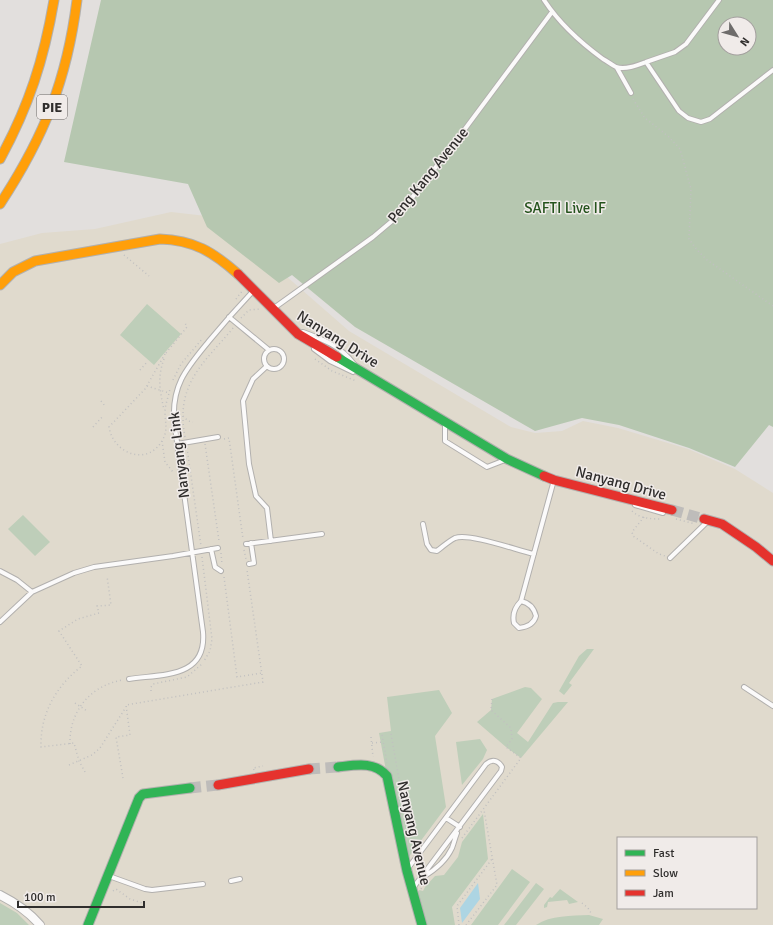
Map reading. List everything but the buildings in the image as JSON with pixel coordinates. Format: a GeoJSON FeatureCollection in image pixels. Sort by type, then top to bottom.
{"type":"FeatureCollection","features":[{"type":"Feature","properties":{"kind":"main road","name":"PIE"},"geometry":{"type":"LineString","coordinates":[[0,159],[15,132],[34,88],[47,42],[54,0]]}},
{"type":"Feature","properties":{"kind":"main road","name":"PIE"},"geometry":{"type":"LineString","coordinates":[[0,204],[24,168],[50,113],[59,90],[75,25],[77,0]]}},
{"type":"Feature","properties":{"kind":"main road","name":"Nanyang Drive"},"geometry":{"type":"LineString","coordinates":[[0,285],[13,272],[35,261],[132,244],[172,239],[192,242],[211,252],[254,289],[273,308],[286,324],[298,334],[508,459],[554,480],[675,511]]}},
{"type":"Feature","properties":{"kind":"main road"},"geometry":{"type":"LineString","coordinates":[[704,521],[722,524],[773,561]]}},
{"type":"Feature","properties":{"kind":"main road","name":"Nanyang Avenue"},"geometry":{"type":"LineString","coordinates":[[338,767],[360,764],[371,765],[380,769],[387,776],[407,871],[422,925]]}},
{"type":"Feature","properties":{"kind":"main road"},"geometry":{"type":"LineString","coordinates":[[218,785],[309,769]]}},
{"type":"Feature","properties":{"kind":"main road"},"geometry":{"type":"LineString","coordinates":[[88,925],[92,919],[139,798],[143,794],[190,788]]}},
{"type":"Feature","properties":{"kind":"street"},"geometry":{"type":"LineString","coordinates":[[0,895],[19,905],[40,925]]}},
{"type":"Feature","properties":{"kind":"lane"},"geometry":{"type":"LineString","coordinates":[[544,0],[552,12],[590,49],[617,68],[631,93]]}},
{"type":"Feature","properties":{"kind":"lane"},"geometry":{"type":"LineString","coordinates":[[617,68],[629,68],[675,52],[686,44],[719,0]]}},
{"type":"Feature","properties":{"kind":"lane","name":"Peng Kang Avenue"},"geometry":{"type":"LineString","coordinates":[[273,308],[373,238],[392,221],[456,142],[552,12]]}},
{"type":"Feature","properties":{"kind":"lane"},"geometry":{"type":"LineString","coordinates":[[646,62],[679,111],[688,118],[701,122],[710,119],[773,70]]}},
{"type":"Feature","properties":{"kind":"lane","name":"Nanyang Link"},"geometry":{"type":"LineString","coordinates":[[129,679],[175,673],[188,668],[198,660],[202,652],[204,643],[203,632],[173,408],[176,391],[185,371],[254,289]]}},
{"type":"Feature","properties":{"kind":"lane"},"geometry":{"type":"LineString","coordinates":[[229,317],[269,350]]}},
{"type":"Feature","properties":{"kind":"lane"},"geometry":{"type":"LineString","coordinates":[[286,324],[327,341],[349,357],[358,369]]}},
{"type":"Feature","properties":{"kind":"lane"},"geometry":{"type":"LineString","coordinates":[[298,334],[330,361],[356,374],[372,377]]}},
{"type":"Feature","properties":{"kind":"lane"},"geometry":{"type":"LineString","coordinates":[[269,350],[278,350],[282,354],[284,358],[279,367],[274,369],[267,366],[264,359],[265,354],[269,350]]}},
{"type":"Feature","properties":{"kind":"lane"},"geometry":{"type":"LineString","coordinates":[[267,366],[253,379],[243,401],[249,464],[256,496],[267,508],[271,540]]}},
{"type":"Feature","properties":{"kind":"lane"},"geometry":{"type":"LineString","coordinates":[[445,421],[445,441],[487,467],[508,459]]}},
{"type":"Feature","properties":{"kind":"lane"},"geometry":{"type":"LineString","coordinates":[[177,444],[218,437]]}},
{"type":"Feature","properties":{"kind":"lane"},"geometry":{"type":"LineString","coordinates":[[521,601],[532,606],[535,610],[536,616],[532,623],[528,626],[520,628],[514,623],[513,618],[516,607],[521,601],[554,480]]}},
{"type":"Feature","properties":{"kind":"lane"},"geometry":{"type":"LineString","coordinates":[[670,558],[704,521]]}},
{"type":"Feature","properties":{"kind":"lane"},"geometry":{"type":"LineString","coordinates":[[423,524],[427,544],[431,550],[437,551],[454,538],[463,537],[484,540],[534,554]]}},
{"type":"Feature","properties":{"kind":"lane"},"geometry":{"type":"LineString","coordinates":[[246,544],[322,534]]}},
{"type":"Feature","properties":{"kind":"lane"},"geometry":{"type":"LineString","coordinates":[[249,564],[254,563],[251,543]]}},
{"type":"Feature","properties":{"kind":"lane"},"geometry":{"type":"LineString","coordinates":[[0,622],[32,592],[74,573],[94,567],[218,548]]}},
{"type":"Feature","properties":{"kind":"lane"},"geometry":{"type":"LineString","coordinates":[[211,549],[215,567],[221,571]]}},
{"type":"Feature","properties":{"kind":"lane"},"geometry":{"type":"LineString","coordinates":[[0,571],[17,580],[32,592]]}},
{"type":"Feature","properties":{"kind":"lane"},"geometry":{"type":"LineString","coordinates":[[744,687],[773,706]]}},
{"type":"Feature","properties":{"kind":"lane"},"geometry":{"type":"LineString","coordinates":[[407,871],[486,764],[490,760],[500,764],[502,767],[501,771],[460,828],[412,889]]}},
{"type":"Feature","properties":{"kind":"lane"},"geometry":{"type":"LineString","coordinates":[[446,818],[460,828]]}},
{"type":"Feature","properties":{"kind":"lane"},"geometry":{"type":"LineString","coordinates":[[420,879],[437,868],[449,854],[460,828]]}},
{"type":"Feature","properties":{"kind":"lane"},"geometry":{"type":"LineString","coordinates":[[109,876],[145,889],[152,890],[203,884]]}},
{"type":"Feature","properties":{"kind":"lane"},"geometry":{"type":"LineString","coordinates":[[232,881],[240,879]]}},
{"type":"Feature","properties":{"kind":"path"},"geometry":{"type":"LineString","coordinates":[[631,93],[645,118],[669,137],[680,149],[692,189],[689,239],[707,260],[773,306]]}},
{"type":"Feature","properties":{"kind":"path"},"geometry":{"type":"LineString","coordinates":[[130,252],[123,254],[149,276]]}},
{"type":"Feature","properties":{"kind":"path"},"geometry":{"type":"LineString","coordinates":[[232,304],[243,290],[239,287]]}},
{"type":"Feature","properties":{"kind":"path"},"geometry":{"type":"LineString","coordinates":[[166,354],[161,368],[159,384],[165,412],[166,431],[162,441],[154,450],[142,454],[131,454],[118,446],[112,438],[109,427],[147,386],[166,354],[187,327],[185,323]]}},
{"type":"Feature","properties":{"kind":"path"},"geometry":{"type":"LineString","coordinates":[[151,691],[151,687],[154,684],[187,677],[197,670],[210,651],[212,639],[186,442],[183,406],[185,395],[193,376],[237,323]]}},
{"type":"Feature","properties":{"kind":"path"},"geometry":{"type":"LineString","coordinates":[[172,380],[181,364],[204,336]]}},
{"type":"Feature","properties":{"kind":"path"},"geometry":{"type":"LineString","coordinates":[[140,370],[148,361]]}},
{"type":"Feature","properties":{"kind":"path"},"geometry":{"type":"LineString","coordinates":[[147,386],[169,393]]}},
{"type":"Feature","properties":{"kind":"path"},"geometry":{"type":"LineString","coordinates":[[165,412],[170,388]]}},
{"type":"Feature","properties":{"kind":"path"},"geometry":{"type":"LineString","coordinates":[[101,401],[105,406]]}},
{"type":"Feature","properties":{"kind":"path"},"geometry":{"type":"LineString","coordinates":[[93,426],[103,416]]}},
{"type":"Feature","properties":{"kind":"path"},"geometry":{"type":"LineString","coordinates":[[183,416],[188,421],[193,422]]}},
{"type":"Feature","properties":{"kind":"path"},"geometry":{"type":"LineString","coordinates":[[69,765],[92,755],[100,748],[126,705],[263,682],[229,438],[223,439]]}},
{"type":"Feature","properties":{"kind":"path"},"geometry":{"type":"LineString","coordinates":[[162,441],[165,462],[173,472]]}},
{"type":"Feature","properties":{"kind":"path"},"geometry":{"type":"LineString","coordinates":[[205,442],[238,678],[262,673]]}},
{"type":"Feature","properties":{"kind":"path"},"geometry":{"type":"LineString","coordinates":[[644,517],[632,532],[633,536],[659,554],[666,556]]}},
{"type":"Feature","properties":{"kind":"path"},"geometry":{"type":"LineString","coordinates":[[693,530],[704,521]]}},
{"type":"Feature","properties":{"kind":"path"},"geometry":{"type":"LineString","coordinates":[[85,772],[79,761],[74,744],[41,747],[41,736],[43,724],[51,702],[63,684],[82,666],[58,631],[78,619],[99,613],[97,606],[111,605],[107,576]]}},
{"type":"Feature","properties":{"kind":"path"},"geometry":{"type":"LineString","coordinates":[[70,744],[72,725],[80,707],[90,695],[102,686],[115,681],[129,679]]}},
{"type":"Feature","properties":{"kind":"path"},"geometry":{"type":"LineString","coordinates":[[466,925],[497,885],[484,810],[521,758],[506,747],[512,739],[511,728],[491,710],[492,698]]}},
{"type":"Feature","properties":{"kind":"path"},"geometry":{"type":"LineString","coordinates":[[75,703],[86,711]]}},
{"type":"Feature","properties":{"kind":"path"},"geometry":{"type":"LineString","coordinates":[[123,778],[116,737],[130,735],[126,705]]}},
{"type":"Feature","properties":{"kind":"path"},"geometry":{"type":"LineString","coordinates":[[390,734],[397,770]]}},
{"type":"Feature","properties":{"kind":"path"},"geometry":{"type":"LineString","coordinates":[[382,735],[387,766]]}},
{"type":"Feature","properties":{"kind":"path"},"geometry":{"type":"LineString","coordinates":[[371,737],[374,757]]}},
{"type":"Feature","properties":{"kind":"path"},"geometry":{"type":"LineString","coordinates":[[372,743],[383,742]]}},
{"type":"Feature","properties":{"kind":"path"},"geometry":{"type":"LineString","coordinates":[[459,925],[457,906],[492,859]]}},
{"type":"Feature","properties":{"kind":"path"},"geometry":{"type":"LineString","coordinates":[[112,893],[116,889],[130,899],[142,903]]}},
{"type":"Feature","properties":{"kind":"path"},"geometry":{"type":"LineString","coordinates":[[582,903],[591,913]]}},
{"type":"Feature","properties":{"kind":"shaded area"},"geometry":{"type":"Polygon","coordinates":[[[171,212],[206,216],[286,276],[349,331],[511,427],[535,433],[562,431],[583,421],[618,428],[688,449],[735,469],[773,493],[773,925],[0,925],[0,244],[42,233],[95,229],[171,212]]]}},
{"type":"Feature","properties":{"kind":"green space","name":"SAFTI Live IF"},"geometry":{"type":"Polygon","coordinates":[[[101,0],[773,0],[773,427],[769,425],[735,467],[689,448],[619,425],[582,418],[535,431],[355,327],[292,275],[279,283],[207,227],[188,184],[64,162],[101,0]]]}},
{"type":"Feature","properties":{"kind":"green space"},"geometry":{"type":"Polygon","coordinates":[[[147,304],[181,334],[154,365],[120,335],[147,304]]]}},
{"type":"Feature","properties":{"kind":"green space"},"geometry":{"type":"Polygon","coordinates":[[[23,515],[50,542],[35,556],[8,529],[23,515]]]}},
{"type":"Feature","properties":{"kind":"green space"},"geometry":{"type":"Polygon","coordinates":[[[587,649],[594,649],[569,683],[572,685],[564,695],[559,691],[579,656],[587,649]]]}},
{"type":"Feature","properties":{"kind":"green space"},"geometry":{"type":"Polygon","coordinates":[[[525,687],[531,688],[542,699],[517,733],[528,742],[553,703],[568,702],[521,758],[477,722],[491,710],[492,699],[525,687]]]}},
{"type":"Feature","properties":{"kind":"green space"},"geometry":{"type":"Polygon","coordinates":[[[439,690],[452,713],[435,736],[446,807],[405,862],[379,733],[391,731],[387,697],[439,690]]]}},
{"type":"Feature","properties":{"kind":"green space"},"geometry":{"type":"Polygon","coordinates":[[[480,739],[487,750],[483,759],[462,785],[456,742],[480,739]]]}},
{"type":"Feature","properties":{"kind":"green space"},"geometry":{"type":"Polygon","coordinates":[[[483,814],[488,859],[452,907],[455,925],[427,925],[418,892],[419,890],[423,891],[435,876],[444,875],[458,857],[462,842],[483,814]]]}},
{"type":"Feature","properties":{"kind":"green space"},"geometry":{"type":"Polygon","coordinates":[[[512,869],[530,882],[498,925],[471,925],[512,869]]]}},
{"type":"Feature","properties":{"kind":"green space"},"geometry":{"type":"Polygon","coordinates":[[[536,883],[544,889],[516,925],[504,925],[536,883]]]}},
{"type":"Feature","properties":{"kind":"green space"},"geometry":{"type":"Polygon","coordinates":[[[560,889],[578,902],[569,904],[567,900],[548,902],[547,907],[544,908],[544,905],[550,897],[552,898],[560,889]]]}},
{"type":"Feature","properties":{"kind":"green space"},"geometry":{"type":"Polygon","coordinates":[[[0,903],[17,913],[29,925],[0,925],[0,903]]]}},
{"type":"Feature","properties":{"kind":"green space"},"geometry":{"type":"Polygon","coordinates":[[[589,915],[603,919],[599,925],[536,925],[548,919],[589,915]]]}},
{"type":"Feature","properties":{"kind":"water"},"geometry":{"type":"Polygon","coordinates":[[[478,883],[480,899],[462,923],[460,908],[478,883]]]}},
{"type":"Feature","properties":{"kind":"tunnel"},"geometry":{"type":"LineString","coordinates":[[672,510],[704,519]]}},
{"type":"Feature","properties":{"kind":"tunnel"},"geometry":{"type":"LineString","coordinates":[[309,769],[338,767]]}},
{"type":"Feature","properties":{"kind":"tunnel"},"geometry":{"type":"LineString","coordinates":[[190,788],[218,785]]}},
{"type":"Feature","properties":{"kind":"traffic: fast"},"geometry":{"type":"LineString","coordinates":[[337,357],[507,459],[544,476]]}},
{"type":"Feature","properties":{"kind":"traffic: fast"},"geometry":{"type":"LineString","coordinates":[[338,767],[358,765],[371,766],[382,771],[387,776],[407,871],[422,925]]}},
{"type":"Feature","properties":{"kind":"traffic: fast"},"geometry":{"type":"LineString","coordinates":[[88,925],[139,798],[143,794],[190,788]]}},
{"type":"Feature","properties":{"kind":"traffic: slow"},"geometry":{"type":"LineString","coordinates":[[0,159],[19,120],[34,82],[50,22],[54,0]]}},
{"type":"Feature","properties":{"kind":"traffic: slow"},"geometry":{"type":"LineString","coordinates":[[0,204],[29,155],[51,107],[67,56],[77,0]]}},
{"type":"Feature","properties":{"kind":"traffic: slow"},"geometry":{"type":"LineString","coordinates":[[0,285],[13,272],[35,261],[160,239],[183,242],[202,249],[220,259],[238,274]]}},
{"type":"Feature","properties":{"kind":"traffic: jam"},"geometry":{"type":"LineString","coordinates":[[238,274],[298,334],[337,357]]}},
{"type":"Feature","properties":{"kind":"traffic: jam"},"geometry":{"type":"LineString","coordinates":[[544,476],[554,480],[672,510]]}},
{"type":"Feature","properties":{"kind":"traffic: jam"},"geometry":{"type":"LineString","coordinates":[[704,519],[722,524],[756,547],[773,561]]}},
{"type":"Feature","properties":{"kind":"traffic: jam"},"geometry":{"type":"LineString","coordinates":[[218,785],[309,769]]}}]}
